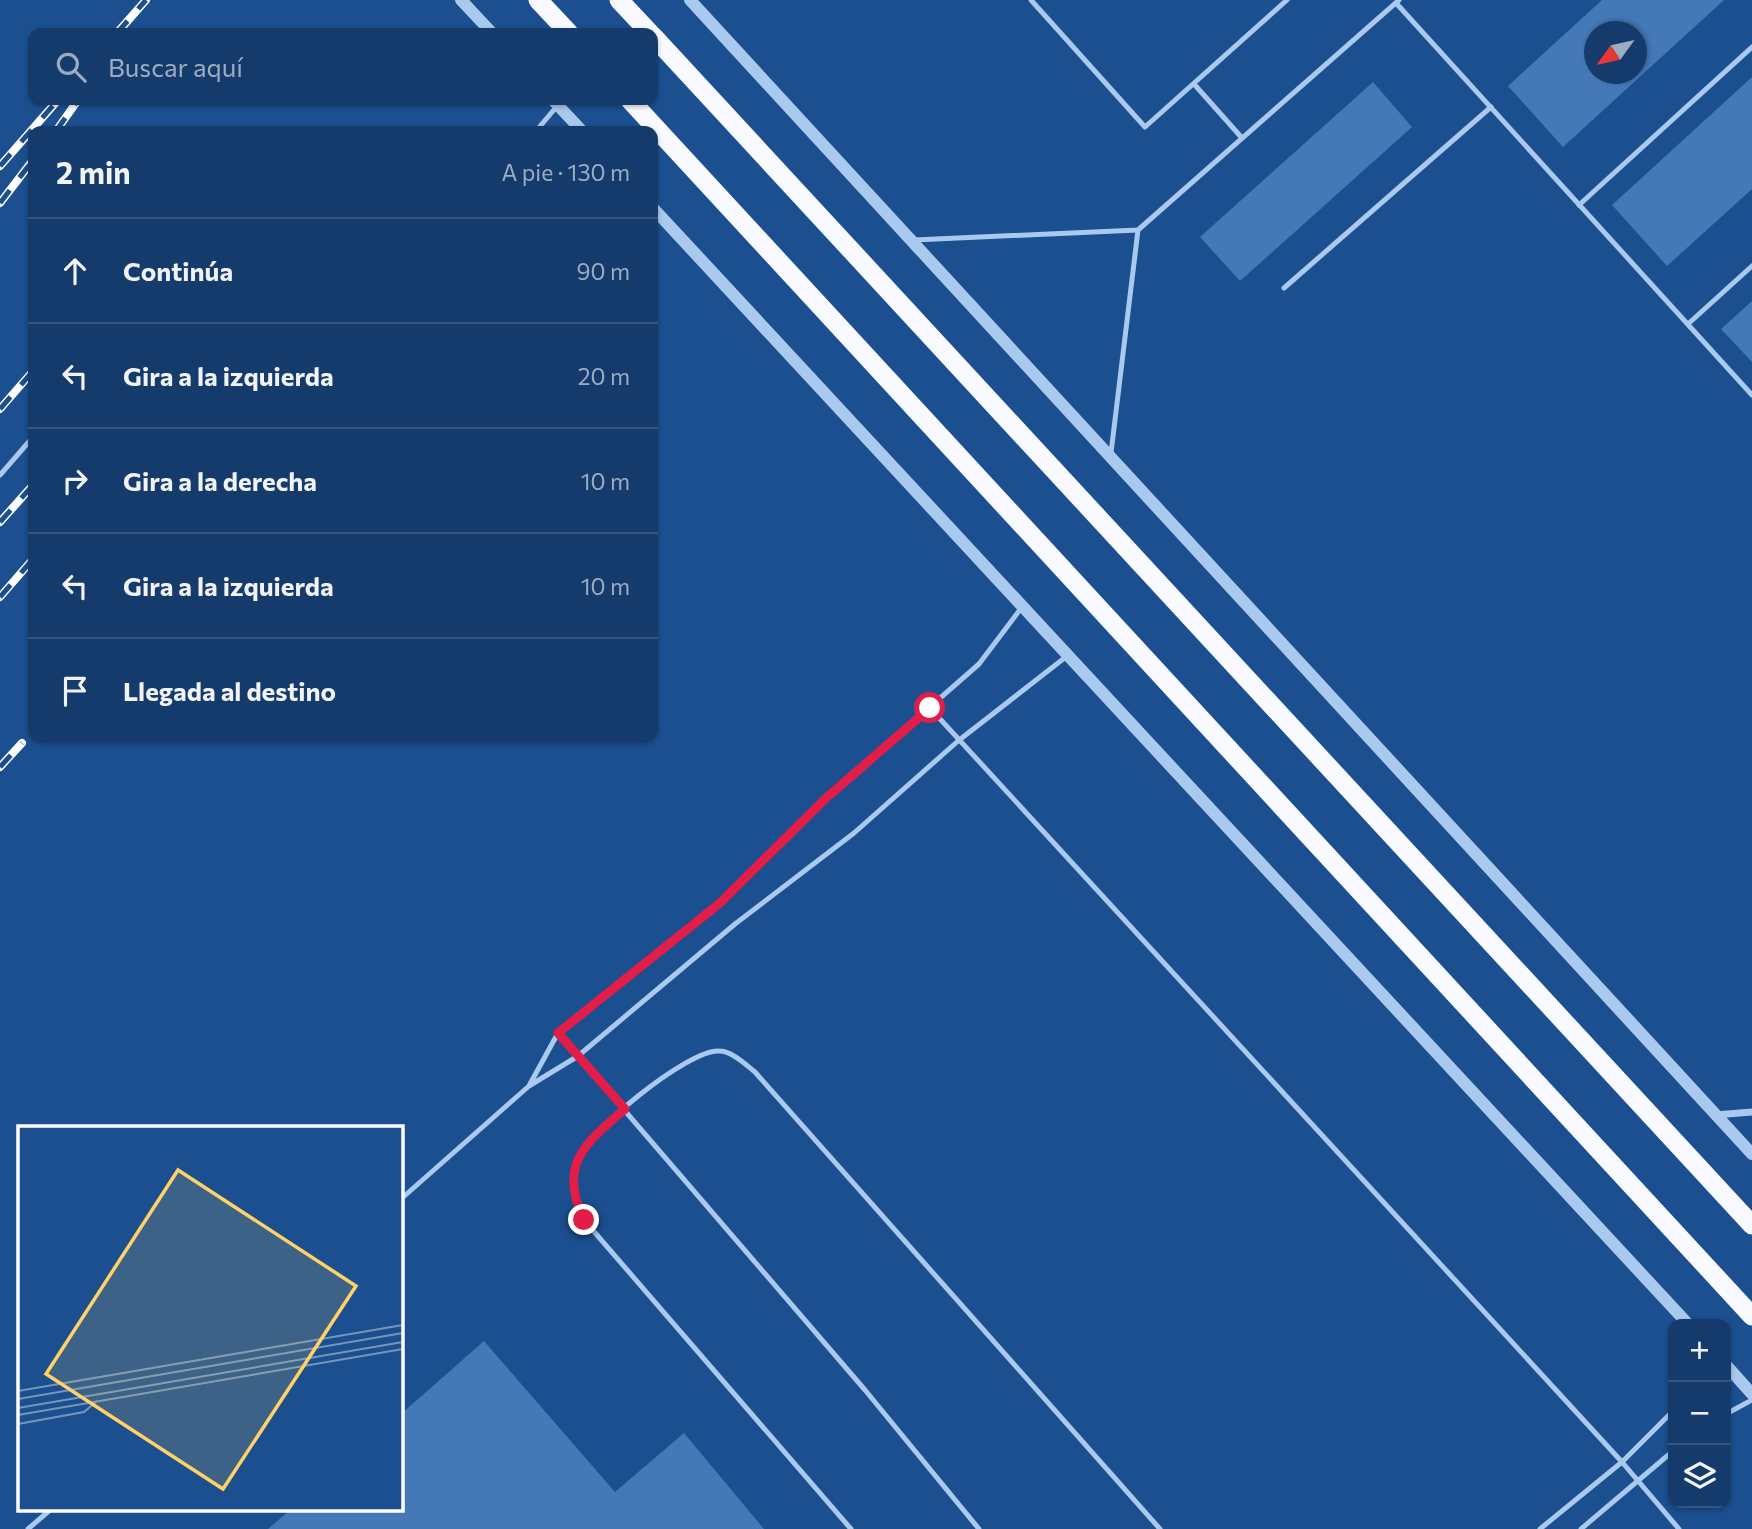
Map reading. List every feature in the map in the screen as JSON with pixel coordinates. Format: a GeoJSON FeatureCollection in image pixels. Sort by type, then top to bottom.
{"type":"FeatureCollection","features":[{"type":"Feature","properties":{"kind":"highway"},"geometry":{"type":"LineString","coordinates":[[538,0],[564,28]]}},
{"type":"Feature","properties":{"kind":"highway"},"geometry":{"type":"LineString","coordinates":[[619,0],[645,28]]}},
{"type":"Feature","properties":{"kind":"highway"},"geometry":{"type":"LineString","coordinates":[[658,43],[1752,1225]]}},
{"type":"Feature","properties":{"kind":"highway"},"geometry":{"type":"LineString","coordinates":[[635,105],[654,126]]}},
{"type":"Feature","properties":{"kind":"highway"},"geometry":{"type":"LineString","coordinates":[[658,130],[1752,1316]]}},
{"type":"Feature","properties":{"kind":"street"},"geometry":{"type":"LineString","coordinates":[[461,0],[487,28]]}},
{"type":"Feature","properties":{"kind":"street"},"geometry":{"type":"LineString","coordinates":[[690,0],[1111,454],[1752,1154]]}},
{"type":"Feature","properties":{"kind":"street"},"geometry":{"type":"LineString","coordinates":[[559,105],[578,126]]}},
{"type":"Feature","properties":{"kind":"street"},"geometry":{"type":"LineString","coordinates":[[658,213],[1683,1319]]}},
{"type":"Feature","properties":{"kind":"street"},"geometry":{"type":"LineString","coordinates":[[1715,1115],[1752,1112]]}},
{"type":"Feature","properties":{"kind":"street"},"geometry":{"type":"LineString","coordinates":[[1731,1371],[1752,1394]]}},
{"type":"Feature","properties":{"kind":"lane"},"geometry":{"type":"LineString","coordinates":[[1031,0],[1144,127],[1287,0]]}},
{"type":"Feature","properties":{"kind":"lane"},"geometry":{"type":"LineString","coordinates":[[911,240],[1138,230],[1397,1],[1752,395]]}},
{"type":"Feature","properties":{"kind":"lane"},"geometry":{"type":"LineString","coordinates":[[1579,205],[1752,47]]}},
{"type":"Feature","properties":{"kind":"lane"},"geometry":{"type":"LineString","coordinates":[[1194,84],[1241,138]]}},
{"type":"Feature","properties":{"kind":"lane"},"geometry":{"type":"LineString","coordinates":[[539,126],[554,105]]}},
{"type":"Feature","properties":{"kind":"lane"},"geometry":{"type":"LineString","coordinates":[[1284,288],[1491,107]]}},
{"type":"Feature","properties":{"kind":"lane"},"geometry":{"type":"LineString","coordinates":[[1111,454],[1138,230]]}},
{"type":"Feature","properties":{"kind":"lane"},"geometry":{"type":"LineString","coordinates":[[1688,324],[1752,266]]}},
{"type":"Feature","properties":{"kind":"lane"},"geometry":{"type":"LineString","coordinates":[[0,475],[28,443]]}},
{"type":"Feature","properties":{"kind":"lane"},"geometry":{"type":"LineString","coordinates":[[529,1086],[558,1033],[720,903],[825,799],[979,663],[1022,607]]}},
{"type":"Feature","properties":{"kind":"lane"},"geometry":{"type":"LineString","coordinates":[[402,1198],[529,1086],[578,1056],[734,924],[854,833],[958,741],[1066,656]]}},
{"type":"Feature","properties":{"kind":"lane"},"geometry":{"type":"LineString","coordinates":[[930,708],[1622,1461],[1679,1529]]}},
{"type":"Feature","properties":{"kind":"lane"},"geometry":{"type":"LineString","coordinates":[[558,1033],[865,1390],[979,1529]]}},
{"type":"Feature","properties":{"kind":"lane"},"geometry":{"type":"LineString","coordinates":[[850,1529],[584,1220],[574,1199],[575,1164],[592,1139],[684,1062],[706,1052],[721,1050],[737,1057],[755,1072],[1160,1529]]}},
{"type":"Feature","properties":{"kind":"lane"},"geometry":{"type":"LineString","coordinates":[[1731,1411],[1752,1400]]}},
{"type":"Feature","properties":{"kind":"lane"},"geometry":{"type":"LineString","coordinates":[[1540,1529],[1622,1461],[1668,1416]]}},
{"type":"Feature","properties":{"kind":"lane"},"geometry":{"type":"LineString","coordinates":[[1581,1529],[1668,1455]]}},
{"type":"Feature","properties":{"kind":"lane"},"geometry":{"type":"LineString","coordinates":[[28,1529],[48,1512]]}},
{"type":"Feature","properties":{"kind":"building"},"geometry":{"type":"Polygon","coordinates":[[[1602,0],[1724,0],[1647,70],[1647,21],[1584,21],[1584,84],[1632,84],[1563,147],[1508,86],[1602,0]]]}},
{"type":"Feature","properties":{"kind":"building"},"geometry":{"type":"Polygon","coordinates":[[[1752,77],[1752,189],[1667,266],[1612,205],[1752,77]]]}},
{"type":"Feature","properties":{"kind":"building"},"geometry":{"type":"Polygon","coordinates":[[[1373,82],[1412,127],[1240,281],[1200,237],[1373,82]]]}},
{"type":"Feature","properties":{"kind":"building"},"geometry":{"type":"Polygon","coordinates":[[[1752,301],[1752,362],[1721,329],[1752,301]]]}},
{"type":"Feature","properties":{"kind":"building"},"geometry":{"type":"Polygon","coordinates":[[[484,1341],[615,1492],[684,1433],[764,1529],[268,1529],[288,1512],[402,1512],[402,1413],[484,1341]]]}},
{"type":"Feature","properties":{"kind":"railway"},"geometry":{"type":"LineString","coordinates":[[121,28],[146,0]]}},
{"type":"Feature","properties":{"kind":"railway"},"geometry":{"type":"LineString","coordinates":[[35,126],[54,105]]}},
{"type":"Feature","properties":{"kind":"railway"},"geometry":{"type":"LineString","coordinates":[[60,126],[74,105]]}},
{"type":"Feature","properties":{"kind":"railway"},"geometry":{"type":"LineString","coordinates":[[0,166],[28,134]]}},
{"type":"Feature","properties":{"kind":"railway"},"geometry":{"type":"LineString","coordinates":[[0,203],[28,167]]}},
{"type":"Feature","properties":{"kind":"railway"},"geometry":{"type":"LineString","coordinates":[[0,409],[28,377]]}},
{"type":"Feature","properties":{"kind":"railway"},"geometry":{"type":"LineString","coordinates":[[0,522],[28,491]]}},
{"type":"Feature","properties":{"kind":"railway"},"geometry":{"type":"LineString","coordinates":[[0,597],[28,565]]}},
{"type":"Feature","properties":{"kind":"railway"},"geometry":{"type":"LineString","coordinates":[[0,767],[22,743]]}},
{"type":"Feature","properties":{"kind":"route"},"geometry":{"type":"LineString","coordinates":[[584,1220],[574,1199],[572,1180],[575,1164],[585,1146],[625,1109],[558,1033],[720,903],[825,799],[930,708]]}}]}
